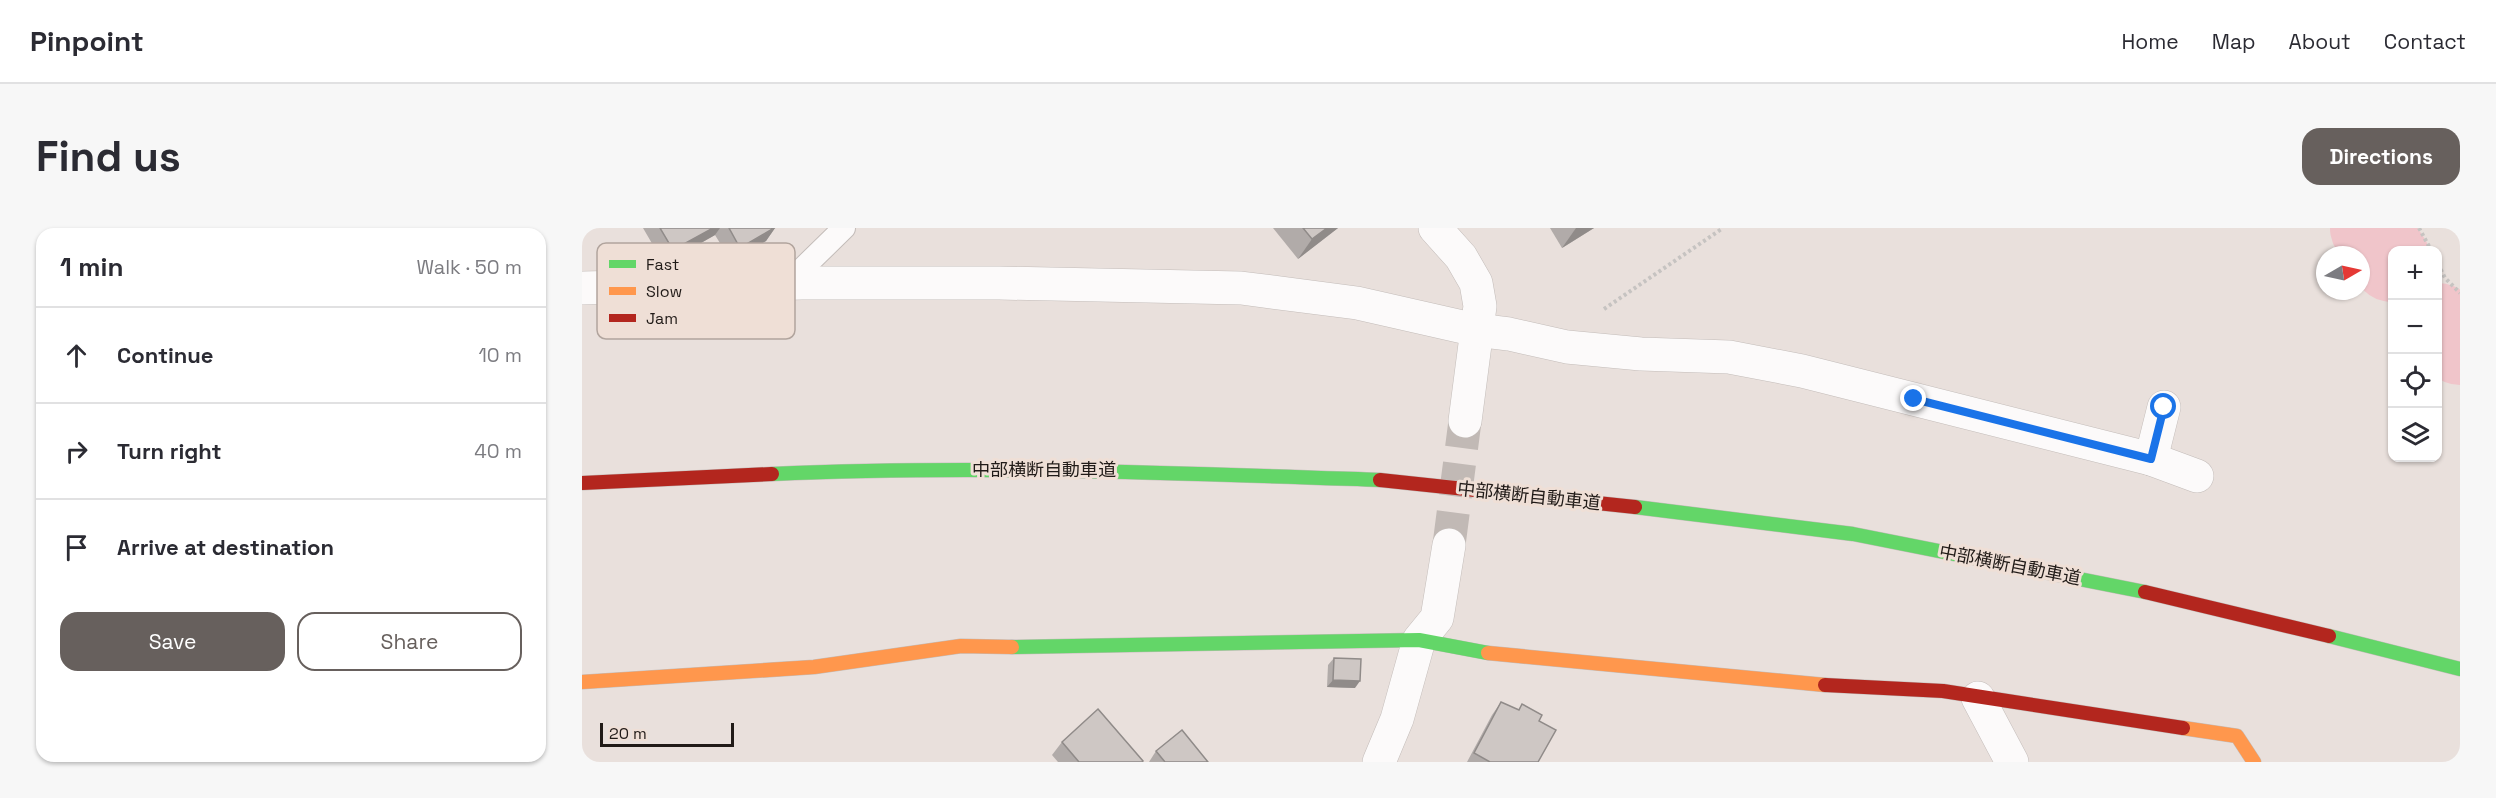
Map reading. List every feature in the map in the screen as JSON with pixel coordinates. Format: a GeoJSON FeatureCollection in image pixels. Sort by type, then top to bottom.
{"type":"FeatureCollection","features":[{"type":"Feature","properties":{"kind":"main road","name":"中部横断自動車道"},"geometry":{"type":"LineString","coordinates":[[582,483],[859,470],[1112,470],[1395,481],[1672,511],[1853,534],[2184,600],[2460,669]]}},
{"type":"Feature","properties":{"kind":"main road"},"geometry":{"type":"LineString","coordinates":[[582,682],[814,667],[961,646],[1055,648],[1419,640],[1477,652],[1856,688],[1943,691],[2237,736],[2254,762]]}},
{"type":"Feature","properties":{"kind":"street"},"geometry":{"type":"LineString","coordinates":[[1435,228],[1461,257],[1476,283],[1480,306],[1465,421]]}},
{"type":"Feature","properties":{"kind":"street"},"geometry":{"type":"LineString","coordinates":[[795,283],[999,283],[1241,288],[1357,303],[1476,330],[1509,334],[1567,347],[1641,354],[1729,357],[1802,370],[2151,459],[2197,476]]}},
{"type":"Feature","properties":{"kind":"street"},"geometry":{"type":"LineString","coordinates":[[582,288],[597,288]]}},
{"type":"Feature","properties":{"kind":"street"},"geometry":{"type":"LineString","coordinates":[[2151,459],[2164,407]]}},
{"type":"Feature","properties":{"kind":"street"},"geometry":{"type":"LineString","coordinates":[[1378,762],[1397,719],[1419,640],[1437,618],[1449,545]]}},
{"type":"Feature","properties":{"kind":"street"},"geometry":{"type":"LineString","coordinates":[[1978,698],[2012,762]]}},
{"type":"Feature","properties":{"kind":"lane"},"geometry":{"type":"LineString","coordinates":[[802,283],[802,269],[844,228]]}},
{"type":"Feature","properties":{"kind":"path"},"geometry":{"type":"LineString","coordinates":[[1567,347],[1581,328],[1601,311],[1723,228]]}},
{"type":"Feature","properties":{"kind":"path"},"geometry":{"type":"LineString","coordinates":[[2419,228],[2429,246]]}},
{"type":"Feature","properties":{"kind":"path"},"geometry":{"type":"LineString","coordinates":[[2442,272],[2460,293]]}},
{"type":"Feature","properties":{"kind":"building"},"geometry":{"type":"Polygon","coordinates":[[[660,228],[713,228],[686,243],[669,243],[660,228]]]}},
{"type":"Feature","properties":{"kind":"building"},"geometry":{"type":"Polygon","coordinates":[[[729,228],[774,228],[748,243],[737,243],[729,228]]]}},
{"type":"Feature","properties":{"kind":"building"},"geometry":{"type":"Polygon","coordinates":[[[1303,228],[1327,228],[1312,239],[1303,228]]]}},
{"type":"Feature","properties":{"kind":"building"},"geometry":{"type":"Polygon","coordinates":[[[1334,658],[1361,659],[1360,681],[1333,680],[1334,658]]]}},
{"type":"Feature","properties":{"kind":"building"},"geometry":{"type":"Polygon","coordinates":[[[1501,702],[1519,710],[1522,704],[1542,715],[1539,721],[1556,730],[1538,762],[1490,762],[1474,753],[1501,702]]]}},
{"type":"Feature","properties":{"kind":"building"},"geometry":{"type":"Polygon","coordinates":[[[1098,709],[1142,762],[1079,762],[1062,742],[1098,709]]]}},
{"type":"Feature","properties":{"kind":"building"},"geometry":{"type":"Polygon","coordinates":[[[1182,730],[1208,762],[1165,762],[1156,751],[1182,730]]]}},
{"type":"Feature","properties":{"kind":"waterway"},"geometry":{"type":"LineString","coordinates":[[2370,228],[2388,256]]}},
{"type":"Feature","properties":{"kind":"waterway"},"geometry":{"type":"LineString","coordinates":[[2442,327],[2460,345]]}},
{"type":"Feature","properties":{"kind":"tunnel"},"geometry":{"type":"LineString","coordinates":[[1449,545],[1465,421]]}},
{"type":"Feature","properties":{"kind":"traffic: fast"},"geometry":{"type":"LineString","coordinates":[[772,474],[1000,470],[1380,480]]}},
{"type":"Feature","properties":{"kind":"traffic: fast"},"geometry":{"type":"LineString","coordinates":[[1635,507],[1853,534],[2145,592]]}},
{"type":"Feature","properties":{"kind":"traffic: fast"},"geometry":{"type":"LineString","coordinates":[[2329,636],[2460,669]]}},
{"type":"Feature","properties":{"kind":"traffic: fast"},"geometry":{"type":"LineString","coordinates":[[1012,647],[1419,640],[1488,653]]}},
{"type":"Feature","properties":{"kind":"traffic: slow"},"geometry":{"type":"LineString","coordinates":[[582,682],[814,667],[961,646],[1012,647]]}},
{"type":"Feature","properties":{"kind":"traffic: slow"},"geometry":{"type":"LineString","coordinates":[[1488,653],[1825,685]]}},
{"type":"Feature","properties":{"kind":"traffic: slow"},"geometry":{"type":"LineString","coordinates":[[2183,728],[2237,736],[2254,762]]}},
{"type":"Feature","properties":{"kind":"traffic: jam"},"geometry":{"type":"LineString","coordinates":[[582,483],[772,474]]}},
{"type":"Feature","properties":{"kind":"traffic: jam"},"geometry":{"type":"LineString","coordinates":[[1380,480],[1635,507]]}},
{"type":"Feature","properties":{"kind":"traffic: jam"},"geometry":{"type":"LineString","coordinates":[[2145,592],[2329,636]]}},
{"type":"Feature","properties":{"kind":"traffic: jam"},"geometry":{"type":"LineString","coordinates":[[1825,685],[1943,691],[2183,728]]}},
{"type":"Feature","properties":{"kind":"route"},"geometry":{"type":"LineString","coordinates":[[1914,399],[2151,459],[2164,407]]}}]}
